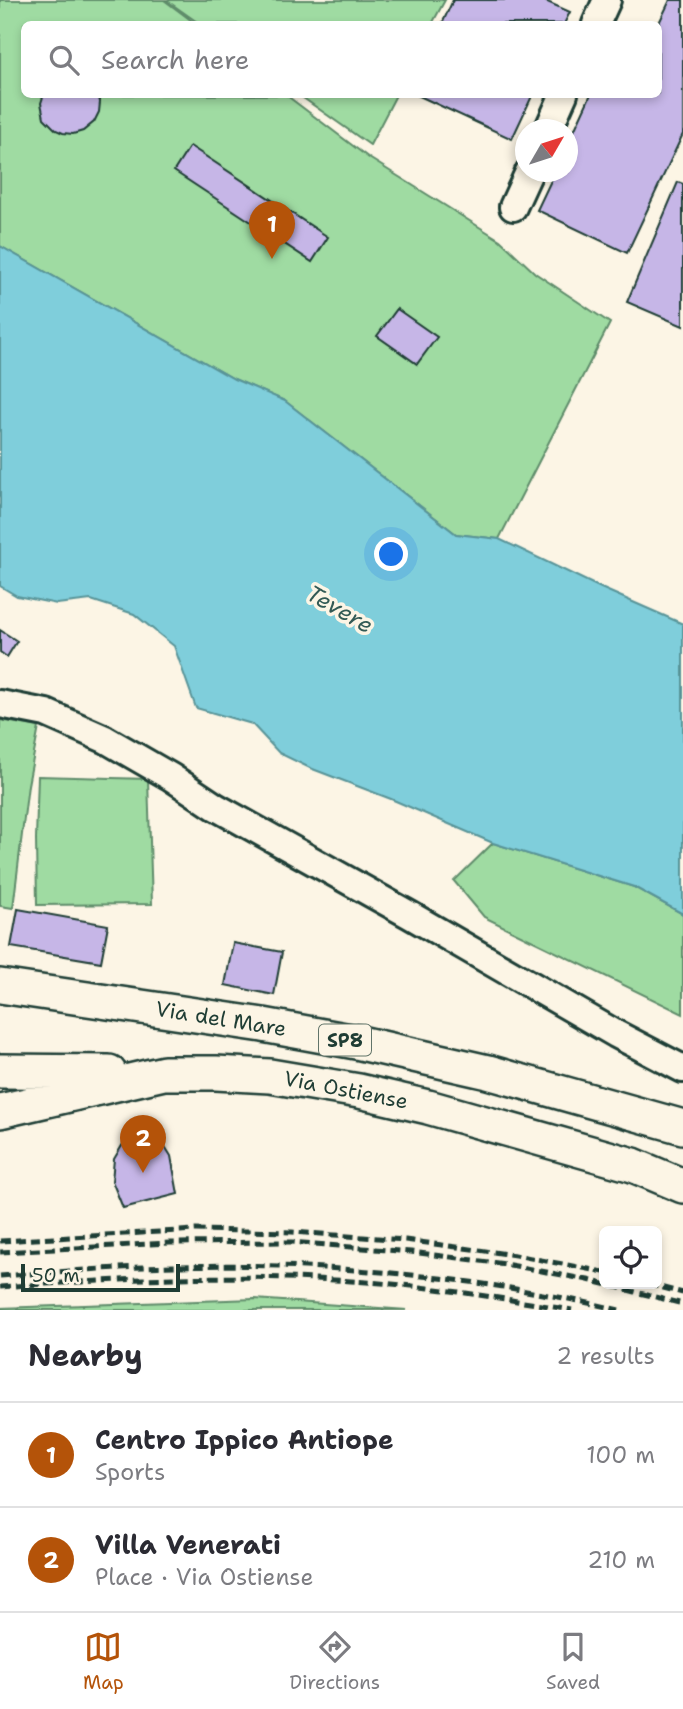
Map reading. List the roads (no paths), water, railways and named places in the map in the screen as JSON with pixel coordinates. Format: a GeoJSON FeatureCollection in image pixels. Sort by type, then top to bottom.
{"type":"FeatureCollection","features":[{"type":"Feature","properties":{"kind":"main road","name":"Via del Mare"},"geometry":{"type":"LineString","coordinates":[[0,986],[262,1025],[356,1042],[488,1072],[683,1127]]}},
{"type":"Feature","properties":{"kind":"main road"},"geometry":{"type":"LineString","coordinates":[[0,1071],[164,1073]]}},
{"type":"Feature","properties":{"kind":"main road","name":"Via Ostiense"},"geometry":{"type":"LineString","coordinates":[[0,1111],[164,1073],[270,1076],[428,1107],[602,1156],[647,1170],[683,1186]]}},
{"type":"Feature","properties":{"kind":"street"},"geometry":{"type":"LineString","coordinates":[[597,21],[607,0]]}},
{"type":"Feature","properties":{"kind":"street"},"geometry":{"type":"LineString","coordinates":[[553,119],[562,98]]}},
{"type":"Feature","properties":{"kind":"street"},"geometry":{"type":"LineString","coordinates":[[513,207],[524,182]]}},
{"type":"Feature","properties":{"kind":"street"},"geometry":{"type":"LineString","coordinates":[[0,704],[46,713],[106,739],[216,807],[616,1034],[683,1069]]}},
{"type":"Feature","properties":{"kind":"water","name":"Tevere"},"geometry":{"type":"Polygon","coordinates":[[[0,246],[234,379],[285,401],[456,534],[499,539],[683,624],[683,914],[634,887],[493,843],[310,768],[279,753],[252,724],[196,708],[174,646],[134,614],[91,600],[57,604],[17,596],[0,586],[0,246]]]}},
{"type":"Feature","properties":{"kind":"railway"},"geometry":{"type":"LineString","coordinates":[[0,1241],[196,1230],[292,1232],[405,1240],[515,1255],[599,1271]]}},
{"type":"Feature","properties":{"kind":"railway"},"geometry":{"type":"LineString","coordinates":[[0,1252],[170,1243],[292,1242],[411,1252],[505,1264],[588,1280],[683,1304]]}},
{"type":"Feature","properties":{"kind":"railway"},"geometry":{"type":"LineString","coordinates":[[0,1276],[176,1266],[343,1269],[510,1288],[619,1310]]}},
{"type":"Feature","properties":{"kind":"railway"},"geometry":{"type":"LineString","coordinates":[[0,1287],[176,1278],[263,1277],[379,1283],[572,1310]]}},
{"type":"Feature","properties":{"kind":"railway"},"geometry":{"type":"LineString","coordinates":[[662,1288],[683,1293]]}},
{"type":"Feature","properties":{"kind":"place","name":"Centro Ippico Antiope"},"geometry":{"type":"Point","coordinates":[272,259]}},
{"type":"Feature","properties":{"kind":"place","name":"Villa Venerati"},"geometry":{"type":"Point","coordinates":[143,1173]}}]}
